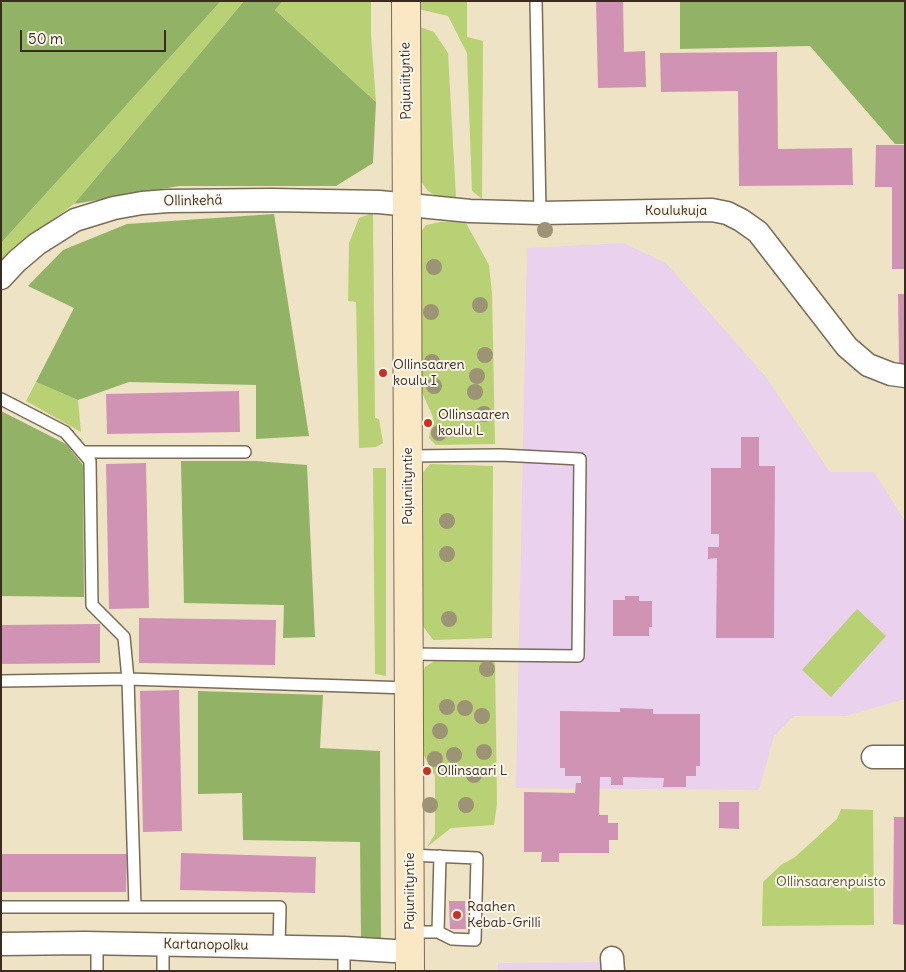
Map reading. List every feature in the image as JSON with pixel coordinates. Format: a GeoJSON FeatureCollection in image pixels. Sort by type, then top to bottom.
{"type":"FeatureCollection","features":[{"type":"Feature","properties":{"kind":"street","name":"Pajuniityntie"},"geometry":{"type":"LineString","coordinates":[[406,1],[410,952]]}},
{"type":"Feature","properties":{"kind":"street","name":"Ollinkehä"},"geometry":{"type":"LineString","coordinates":[[1,278],[16,261],[57,230],[75,220],[114,208],[168,201],[272,200],[379,202],[408,205]]}},
{"type":"Feature","properties":{"kind":"street","name":"Koulukuja"},"geometry":{"type":"LineString","coordinates":[[408,205],[470,211],[540,213],[712,210],[727,213],[758,232],[847,347],[868,365],[890,374],[905,376]]}},
{"type":"Feature","properties":{"kind":"street"},"geometry":{"type":"LineString","coordinates":[[873,757],[905,757]]}},
{"type":"Feature","properties":{"kind":"street","name":"Kartanopolku"},"geometry":{"type":"LineString","coordinates":[[1,944],[164,944],[344,948],[410,952]]}},
{"type":"Feature","properties":{"kind":"lane"},"geometry":{"type":"LineString","coordinates":[[536,1],[540,213]]}},
{"type":"Feature","properties":{"kind":"lane"},"geometry":{"type":"LineString","coordinates":[[1,399],[65,432],[90,461],[92,605],[124,637],[128,679],[135,907]]}},
{"type":"Feature","properties":{"kind":"lane"},"geometry":{"type":"LineString","coordinates":[[82,452],[245,452]]}},
{"type":"Feature","properties":{"kind":"lane"},"geometry":{"type":"LineString","coordinates":[[408,456],[500,455],[580,458],[578,656],[408,654]]}},
{"type":"Feature","properties":{"kind":"lane"},"geometry":{"type":"LineString","coordinates":[[1,681],[128,679],[409,688]]}},
{"type":"Feature","properties":{"kind":"lane"},"geometry":{"type":"LineString","coordinates":[[409,855],[477,858],[475,940],[452,939],[438,932]]}},
{"type":"Feature","properties":{"kind":"lane"},"geometry":{"type":"LineString","coordinates":[[438,932],[440,856]]}},
{"type":"Feature","properties":{"kind":"lane"},"geometry":{"type":"LineString","coordinates":[[1,907],[280,907],[278,947]]}},
{"type":"Feature","properties":{"kind":"lane"},"geometry":{"type":"LineString","coordinates":[[410,952],[438,932]]}},
{"type":"Feature","properties":{"kind":"lane"},"geometry":{"type":"LineString","coordinates":[[97,943],[97,971]]}},
{"type":"Feature","properties":{"kind":"lane"},"geometry":{"type":"LineString","coordinates":[[163,971],[164,944]]}},
{"type":"Feature","properties":{"kind":"lane"},"geometry":{"type":"LineString","coordinates":[[344,948],[344,971]]}},
{"type":"Feature","properties":{"kind":"shaded area"},"geometry":{"type":"Polygon","coordinates":[[[623,243],[666,263],[765,376],[830,472],[874,472],[905,521],[905,699],[845,716],[794,716],[774,736],[759,790],[516,788],[527,248],[623,243]]]}},
{"type":"Feature","properties":{"kind":"shaded area"},"geometry":{"type":"Polygon","coordinates":[[[609,962],[609,971],[498,971],[498,963],[609,962]]]}},
{"type":"Feature","properties":{"kind":"green space"},"geometry":{"type":"Polygon","coordinates":[[[1,1],[221,1],[1,243],[1,1]]]}},
{"type":"Feature","properties":{"kind":"green space"},"geometry":{"type":"Polygon","coordinates":[[[221,1],[244,1],[74,204],[9,252],[1,261],[1,243],[221,1]]]}},
{"type":"Feature","properties":{"kind":"green space"},"geometry":{"type":"Polygon","coordinates":[[[244,1],[282,1],[275,10],[376,102],[373,163],[336,186],[179,186],[74,204],[244,1]]]}},
{"type":"Feature","properties":{"kind":"green space"},"geometry":{"type":"Polygon","coordinates":[[[282,1],[371,1],[371,35],[376,102],[274,9],[282,1]]]}},
{"type":"Feature","properties":{"kind":"green space"},"geometry":{"type":"Polygon","coordinates":[[[419,1],[467,1],[467,37],[483,41],[482,199],[472,191],[467,53],[448,16],[418,9],[419,1]]]}},
{"type":"Feature","properties":{"kind":"green space"},"geometry":{"type":"Polygon","coordinates":[[[680,1],[905,1],[905,144],[895,144],[810,46],[680,49],[680,1]]]}},
{"type":"Feature","properties":{"kind":"green space"},"geometry":{"type":"Polygon","coordinates":[[[417,26],[434,32],[448,53],[456,197],[439,198],[428,191],[420,180],[417,26]]]}},
{"type":"Feature","properties":{"kind":"green space"},"geometry":{"type":"Polygon","coordinates":[[[373,213],[375,418],[379,419],[383,443],[376,447],[359,448],[356,302],[348,301],[349,243],[359,218],[373,213]]]}},
{"type":"Feature","properties":{"kind":"green space"},"geometry":{"type":"Polygon","coordinates":[[[274,214],[309,436],[256,439],[256,385],[129,382],[78,400],[36,382],[74,308],[28,286],[63,250],[127,224],[274,214]]]}},
{"type":"Feature","properties":{"kind":"green space"},"geometry":{"type":"Polygon","coordinates":[[[465,221],[489,265],[492,293],[495,444],[436,445],[429,438],[433,417],[419,386],[418,236],[426,225],[440,222],[465,221]]]}},
{"type":"Feature","properties":{"kind":"green space"},"geometry":{"type":"Polygon","coordinates":[[[36,382],[78,400],[81,432],[26,401],[36,382]]]}},
{"type":"Feature","properties":{"kind":"green space"},"geometry":{"type":"Polygon","coordinates":[[[1,411],[66,444],[83,465],[84,597],[1,596],[1,411]]]}},
{"type":"Feature","properties":{"kind":"green space"},"geometry":{"type":"Polygon","coordinates":[[[181,461],[256,461],[307,465],[315,637],[283,638],[284,605],[184,603],[181,461]]]}},
{"type":"Feature","properties":{"kind":"green space"},"geometry":{"type":"Polygon","coordinates":[[[430,464],[493,466],[492,638],[433,640],[420,622],[420,476],[430,464]]]}},
{"type":"Feature","properties":{"kind":"green space"},"geometry":{"type":"Polygon","coordinates":[[[373,468],[386,468],[386,676],[375,674],[373,468]]]}},
{"type":"Feature","properties":{"kind":"green space"},"geometry":{"type":"Polygon","coordinates":[[[857,609],[886,636],[831,697],[802,670],[857,609]]]}},
{"type":"Feature","properties":{"kind":"green space"},"geometry":{"type":"Polygon","coordinates":[[[436,660],[495,660],[497,803],[494,825],[451,828],[427,847],[435,834],[435,776],[421,750],[420,678],[425,667],[436,660]]]}},
{"type":"Feature","properties":{"kind":"green space"},"geometry":{"type":"Polygon","coordinates":[[[198,691],[323,695],[320,748],[380,751],[381,938],[361,938],[360,842],[243,840],[242,793],[198,794],[198,691]]]}},
{"type":"Feature","properties":{"kind":"green space","name":"Ollinsaarenpuisto"},"geometry":{"type":"Polygon","coordinates":[[[841,809],[873,810],[874,925],[762,926],[763,882],[781,865],[795,857],[837,819],[841,809]]]}},
{"type":"Feature","properties":{"kind":"building"},"geometry":{"type":"Polygon","coordinates":[[[596,1],[623,1],[624,52],[645,51],[646,87],[598,88],[596,1]]]}},
{"type":"Feature","properties":{"kind":"building"},"geometry":{"type":"Polygon","coordinates":[[[777,52],[778,149],[852,148],[853,185],[739,186],[738,91],[661,92],[660,53],[777,52]]]}},
{"type":"Feature","properties":{"kind":"building"},"geometry":{"type":"Polygon","coordinates":[[[876,145],[905,145],[905,269],[892,269],[892,187],[875,187],[876,145]]]}},
{"type":"Feature","properties":{"kind":"building"},"geometry":{"type":"Polygon","coordinates":[[[898,294],[905,294],[905,363],[899,363],[898,294]]]}},
{"type":"Feature","properties":{"kind":"building"},"geometry":{"type":"Polygon","coordinates":[[[239,391],[240,432],[107,434],[106,394],[239,391]]]}},
{"type":"Feature","properties":{"kind":"building"},"geometry":{"type":"Polygon","coordinates":[[[741,437],[759,437],[759,466],[775,466],[774,638],[716,638],[717,558],[708,559],[708,547],[719,547],[719,534],[711,534],[711,468],[741,468],[741,437]]]}},
{"type":"Feature","properties":{"kind":"building"},"geometry":{"type":"Polygon","coordinates":[[[146,463],[149,608],[109,609],[106,464],[146,463]]]}},
{"type":"Feature","properties":{"kind":"building"},"geometry":{"type":"Polygon","coordinates":[[[625,596],[639,596],[639,601],[652,601],[652,627],[649,627],[649,636],[613,636],[613,600],[625,600],[625,596]]]}},
{"type":"Feature","properties":{"kind":"building"},"geometry":{"type":"Polygon","coordinates":[[[139,618],[276,620],[275,665],[139,663],[139,618]]]}},
{"type":"Feature","properties":{"kind":"building"},"geometry":{"type":"Polygon","coordinates":[[[100,624],[100,663],[1,664],[1,625],[100,624]]]}},
{"type":"Feature","properties":{"kind":"building"},"geometry":{"type":"Polygon","coordinates":[[[179,690],[182,831],[143,832],[140,691],[179,690]]]}},
{"type":"Feature","properties":{"kind":"building"},"geometry":{"type":"Polygon","coordinates":[[[620,708],[653,709],[653,714],[700,714],[700,766],[696,766],[696,776],[686,776],[686,787],[663,787],[664,778],[623,777],[623,785],[611,785],[611,777],[600,777],[599,815],[608,815],[608,823],[618,823],[618,840],[609,840],[609,853],[559,853],[559,862],[541,862],[542,852],[524,852],[524,792],[575,793],[576,783],[581,783],[581,776],[565,776],[565,768],[560,768],[560,711],[620,712],[620,708]]]}},
{"type":"Feature","properties":{"kind":"building"},"geometry":{"type":"Polygon","coordinates":[[[719,802],[739,802],[739,829],[719,828],[719,802]]]}},
{"type":"Feature","properties":{"kind":"building"},"geometry":{"type":"Polygon","coordinates":[[[894,817],[905,817],[905,925],[893,924],[894,817]]]}},
{"type":"Feature","properties":{"kind":"building"},"geometry":{"type":"Polygon","coordinates":[[[181,853],[316,857],[315,893],[180,890],[181,853]]]}},
{"type":"Feature","properties":{"kind":"building"},"geometry":{"type":"Polygon","coordinates":[[[1,854],[127,854],[126,892],[1,892],[1,854]]]}},
{"type":"Feature","properties":{"kind":"building","name":"Raahen Kebab-Grilli"},"geometry":{"type":"Polygon","coordinates":[[[449,901],[465,901],[466,929],[450,929],[449,901]]]}},
{"type":"Feature","properties":{"kind":"place","name":"Ollinsaaren koulu I"},"geometry":{"type":"Point","coordinates":[383,373]}},
{"type":"Feature","properties":{"kind":"place","name":"Ollinsaaren koulu L"},"geometry":{"type":"Point","coordinates":[428,423]}},
{"type":"Feature","properties":{"kind":"place","name":"Ollinsaari L"},"geometry":{"type":"Point","coordinates":[427,771]}},
{"type":"Feature","properties":{"kind":"place","name":"Raahen Kebab-Grilli"},"geometry":{"type":"Point","coordinates":[457,915]}}]}
